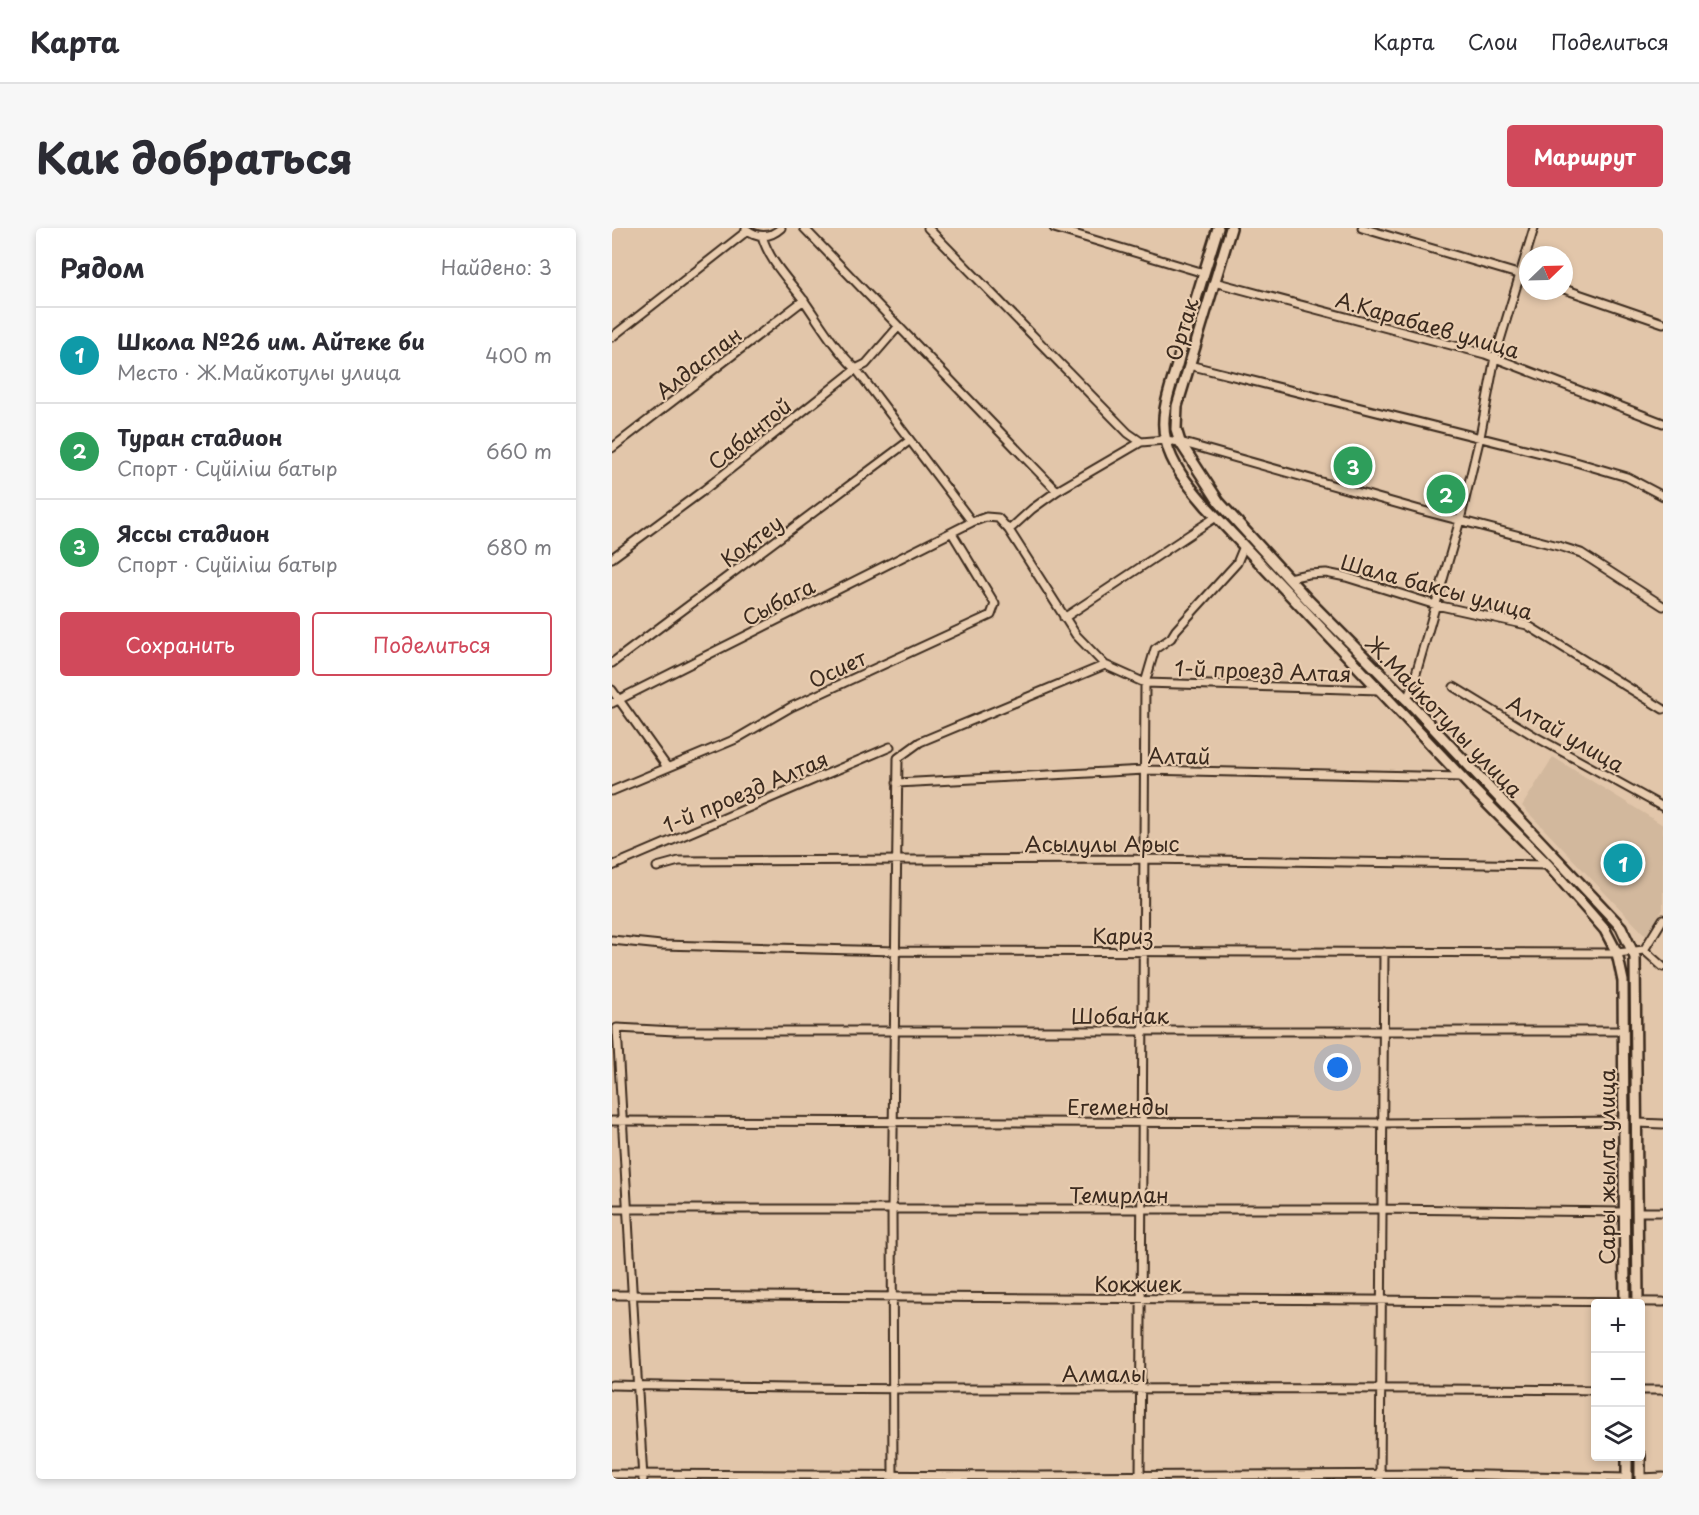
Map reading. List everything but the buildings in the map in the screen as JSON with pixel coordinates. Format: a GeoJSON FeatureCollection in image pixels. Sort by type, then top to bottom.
{"type":"FeatureCollection","features":[{"type":"Feature","properties":{"kind":"street"},"geometry":{"type":"LineString","coordinates":[[612,337],[746,229],[762,236],[771,235],[781,228]]}},
{"type":"Feature","properties":{"kind":"street"},"geometry":{"type":"LineString","coordinates":[[804,228],[1057,491]]}},
{"type":"Feature","properties":{"kind":"street"},"geometry":{"type":"LineString","coordinates":[[928,228],[1128,433],[1141,442]]}},
{"type":"Feature","properties":{"kind":"street"},"geometry":{"type":"LineString","coordinates":[[1054,228],[1204,273]]}},
{"type":"Feature","properties":{"kind":"street","name":"Ортак"},"geometry":{"type":"LineString","coordinates":[[1165,440],[1166,404],[1187,324],[1218,228]]}},
{"type":"Feature","properties":{"kind":"street","name":"Ортак"},"geometry":{"type":"LineString","coordinates":[[1180,442],[1176,429],[1177,406],[1231,228]]}},
{"type":"Feature","properties":{"kind":"street"},"geometry":{"type":"LineString","coordinates":[[1362,228],[1519,274],[1495,357],[1480,437],[1460,520],[1407,700]]}},
{"type":"Feature","properties":{"kind":"street"},"geometry":{"type":"LineString","coordinates":[[1528,246],[1534,228]]}},
{"type":"Feature","properties":{"kind":"street"},"geometry":{"type":"LineString","coordinates":[[762,236],[771,259],[972,522],[986,517],[998,518],[1009,531],[1076,635],[1105,665],[1145,682]]}},
{"type":"Feature","properties":{"kind":"street","name":"А.Карабаев улица"},"geometry":{"type":"LineString","coordinates":[[1214,282],[1495,357],[1663,423]]}},
{"type":"Feature","properties":{"kind":"street"},"geometry":{"type":"LineString","coordinates":[[1573,293],[1663,322]]}},
{"type":"Feature","properties":{"kind":"street","name":"Алдаспан"},"geometry":{"type":"LineString","coordinates":[[612,448],[804,300]]}},
{"type":"Feature","properties":{"kind":"street","name":"Сабантой"},"geometry":{"type":"LineString","coordinates":[[612,558],[704,490],[856,369],[866,364],[898,327]]}},
{"type":"Feature","properties":{"kind":"street"},"geometry":{"type":"LineString","coordinates":[[1189,365],[1480,437],[1627,477],[1661,495]]}},
{"type":"Feature","properties":{"kind":"street"},"geometry":{"type":"LineString","coordinates":[[1009,531],[1032,509],[1057,491],[1141,442],[1165,440],[1180,442],[1581,553],[1663,606]]}},
{"type":"Feature","properties":{"kind":"street","name":"Ж.Майкотулы улица"},"geometry":{"type":"LineString","coordinates":[[1165,440],[1183,478],[1216,517],[1461,777],[1548,865],[1605,930],[1617,953],[1623,981],[1623,1031]]}},
{"type":"Feature","properties":{"kind":"street","name":"Коктеу"},"geometry":{"type":"LineString","coordinates":[[612,663],[909,441]]}},
{"type":"Feature","properties":{"kind":"street","name":"Ж.Майкотулы улица"},"geometry":{"type":"LineString","coordinates":[[1180,442],[1219,502],[1288,578],[1407,700],[1621,927],[1635,957],[1637,1032]]}},
{"type":"Feature","properties":{"kind":"street"},"geometry":{"type":"LineString","coordinates":[[1064,618],[1216,517]]}},
{"type":"Feature","properties":{"kind":"street","name":"Сыбага"},"geometry":{"type":"LineString","coordinates":[[616,701],[972,522]]}},
{"type":"Feature","properties":{"kind":"street","name":"Осиет"},"geometry":{"type":"LineString","coordinates":[[612,791],[736,739],[791,707],[991,615],[995,604],[952,533]]}},
{"type":"Feature","properties":{"kind":"street"},"geometry":{"type":"LineString","coordinates":[[1140,1477],[1145,682],[1155,649],[1171,638],[1237,564],[1244,546]]}},
{"type":"Feature","properties":{"kind":"street","name":"Шала баксы улица"},"geometry":{"type":"LineString","coordinates":[[1288,578],[1326,573],[1436,605],[1527,625],[1663,709]]}},
{"type":"Feature","properties":{"kind":"street"},"geometry":{"type":"LineString","coordinates":[[1343,651],[1350,644]]}},
{"type":"Feature","properties":{"kind":"street"},"geometry":{"type":"LineString","coordinates":[[893,1477],[892,1209],[898,758],[920,742],[1105,665]]}},
{"type":"Feature","properties":{"kind":"street","name":"1-й проезд Алтая"},"geometry":{"type":"LineString","coordinates":[[1145,682],[1380,690]]}},
{"type":"Feature","properties":{"kind":"street","name":"Алтай улица"},"geometry":{"type":"LineString","coordinates":[[1454,687],[1536,737],[1663,807]]}},
{"type":"Feature","properties":{"kind":"street"},"geometry":{"type":"LineString","coordinates":[[612,690],[616,701],[667,766]]}},
{"type":"Feature","properties":{"kind":"street","name":"1-й проезд Алтая"},"geometry":{"type":"LineString","coordinates":[[612,866],[890,747]]}},
{"type":"Feature","properties":{"kind":"street","name":"Алтай"},"geometry":{"type":"LineString","coordinates":[[897,783],[1145,770],[1461,777]]}},
{"type":"Feature","properties":{"kind":"street","name":"Асылулы Арыс"},"geometry":{"type":"LineString","coordinates":[[657,867],[680,861],[1144,859],[1548,865]]}},
{"type":"Feature","properties":{"kind":"street"},"geometry":{"type":"LineString","coordinates":[[1663,919],[1644,950],[1663,967]]}},
{"type":"Feature","properties":{"kind":"street","name":"Кариз"},"geometry":{"type":"LineString","coordinates":[[612,940],[661,945],[896,951],[1617,953],[1644,950]]}},
{"type":"Feature","properties":{"kind":"street"},"geometry":{"type":"LineString","coordinates":[[1380,1476],[1384,952]]}},
{"type":"Feature","properties":{"kind":"street","name":"Шобанак"},"geometry":{"type":"LineString","coordinates":[[624,1121],[617,1028],[675,1031],[1623,1031]]}},
{"type":"Feature","properties":{"kind":"street","name":"Сары жылга улица"},"geometry":{"type":"LineString","coordinates":[[1623,1031],[1625,1299]]}},
{"type":"Feature","properties":{"kind":"street","name":"Сары жылга улица"},"geometry":{"type":"LineString","coordinates":[[1637,1032],[1638,1299]]}},
{"type":"Feature","properties":{"kind":"street","name":"Егеменды"},"geometry":{"type":"LineString","coordinates":[[612,1121],[1141,1123],[1624,1121]]}},
{"type":"Feature","properties":{"kind":"street"},"geometry":{"type":"LineString","coordinates":[[624,1121],[643,1476]]}},
{"type":"Feature","properties":{"kind":"street"},"geometry":{"type":"LineString","coordinates":[[1638,1123],[1663,1124]]}},
{"type":"Feature","properties":{"kind":"street","name":"Темирлан"},"geometry":{"type":"LineString","coordinates":[[612,1209],[1382,1209],[1625,1212]]}},
{"type":"Feature","properties":{"kind":"street"},"geometry":{"type":"LineString","coordinates":[[1639,1212],[1663,1212]]}},
{"type":"Feature","properties":{"kind":"street","name":"Кокжиек"},"geometry":{"type":"LineString","coordinates":[[612,1296],[1381,1299],[1591,1302]]}},
{"type":"Feature","properties":{"kind":"street","name":"Кокжиек"},"geometry":{"type":"LineString","coordinates":[[1645,1303],[1663,1302]]}},
{"type":"Feature","properties":{"kind":"street","name":"Алмалы"},"geometry":{"type":"LineString","coordinates":[[612,1385],[1591,1390]]}},
{"type":"Feature","properties":{"kind":"street"},"geometry":{"type":"LineString","coordinates":[[1645,1390],[1663,1390]]}},
{"type":"Feature","properties":{"kind":"street"},"geometry":{"type":"LineString","coordinates":[[612,1474],[643,1476],[1380,1476],[1627,1479],[1627,1461]]}},
{"type":"Feature","properties":{"kind":"street"},"geometry":{"type":"LineString","coordinates":[[1640,1461],[1640,1479],[1663,1477]]}},
{"type":"Feature","properties":{"kind":"shaded area"},"geometry":{"type":"Polygon","coordinates":[[[1553,757],[1663,825],[1663,909],[1647,937],[1522,806],[1553,757]]]}},
{"type":"Feature","properties":{"kind":"place","name":"Яссы стадион"},"geometry":{"type":"Point","coordinates":[1353,466]}},
{"type":"Feature","properties":{"kind":"place","name":"Туран стадион"},"geometry":{"type":"Point","coordinates":[1446,494]}},
{"type":"Feature","properties":{"kind":"place","name":"Школа №26 им. Айтеке би"},"geometry":{"type":"Point","coordinates":[1623,863]}}]}
